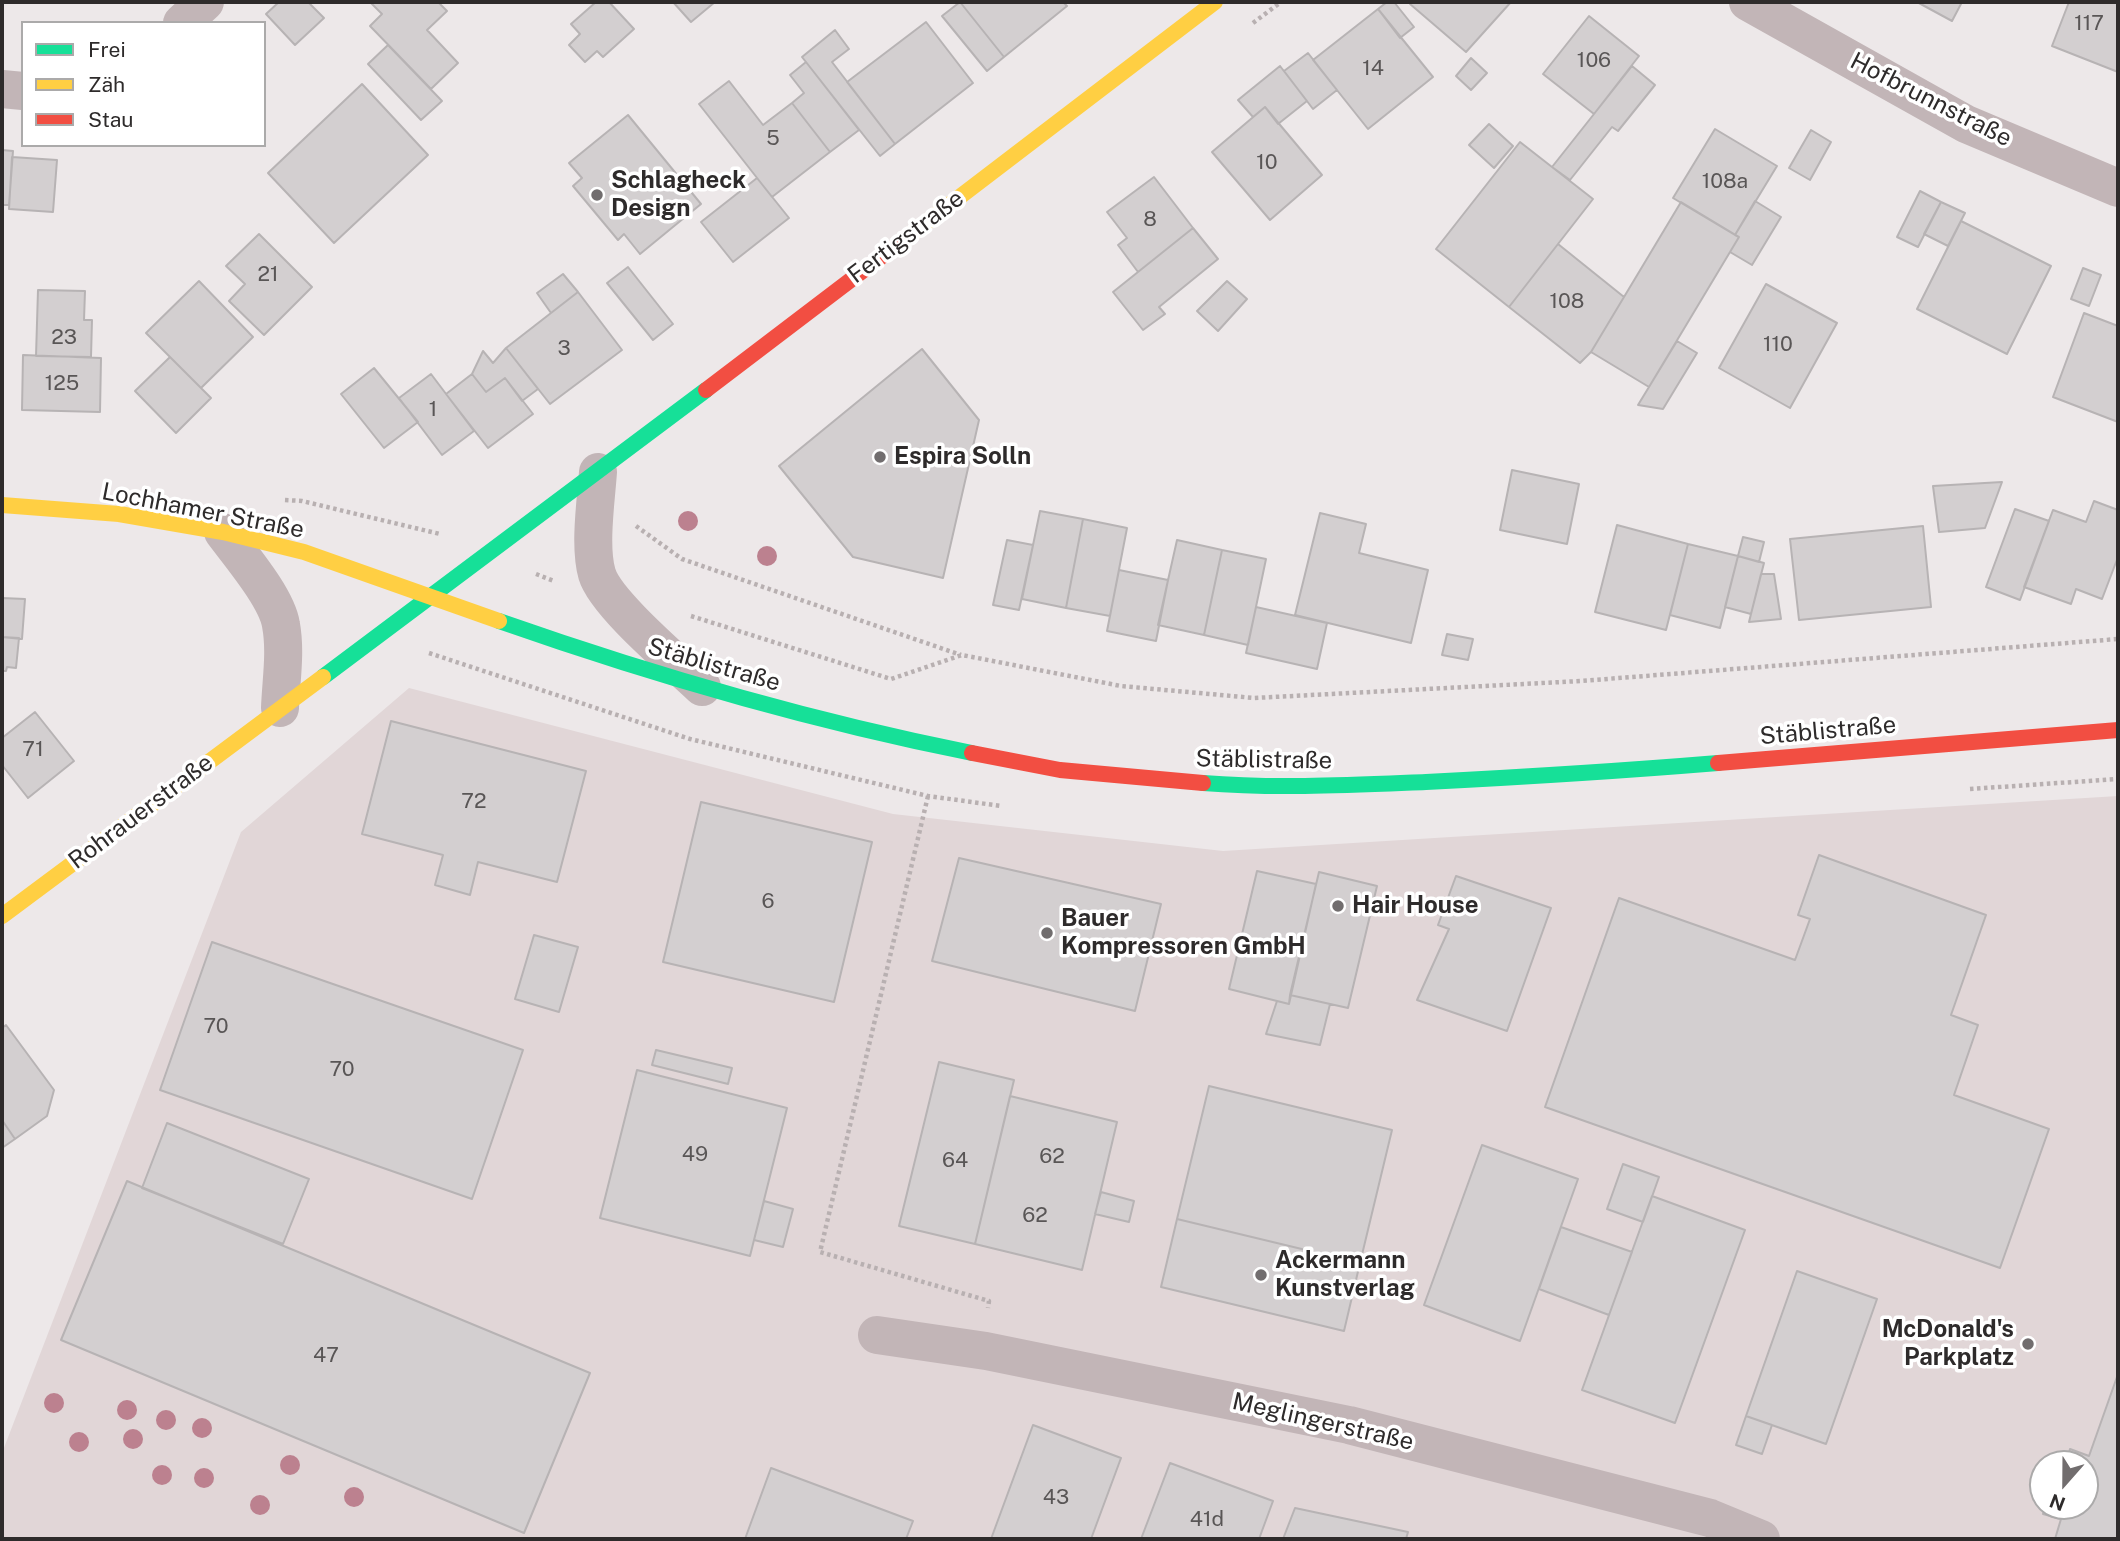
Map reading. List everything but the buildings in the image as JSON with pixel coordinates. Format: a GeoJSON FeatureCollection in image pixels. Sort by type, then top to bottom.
{"type":"FeatureCollection","features":[{"type":"Feature","properties":{"kind":"main road","name":"Fertigstraße"},"geometry":{"type":"LineString","coordinates":[[432,597],[1214,2]]}},
{"type":"Feature","properties":{"kind":"main road","name":"Lochhamer Straße"},"geometry":{"type":"LineString","coordinates":[[2,505],[119,514],[223,532],[304,552],[432,597]]}},
{"type":"Feature","properties":{"kind":"main road","name":"Stäblistraße"},"geometry":{"type":"LineString","coordinates":[[432,597],[556,641],[702,687],[939,747],[1060,770],[1250,787],[1582,774],[2118,730]]}},
{"type":"Feature","properties":{"kind":"main road","name":"Rohrauerstraße"},"geometry":{"type":"LineString","coordinates":[[2,916],[432,597]]}},
{"type":"Feature","properties":{"kind":"street"},"geometry":{"type":"LineString","coordinates":[[184,21],[205,2]]}},
{"type":"Feature","properties":{"kind":"street","name":"Hofbrunnstraße"},"geometry":{"type":"LineString","coordinates":[[1748,2],[1966,124],[2118,188]]}},
{"type":"Feature","properties":{"kind":"street"},"geometry":{"type":"LineString","coordinates":[[2,89],[21,91]]}},
{"type":"Feature","properties":{"kind":"street"},"geometry":{"type":"LineString","coordinates":[[598,472],[594,545],[597,575],[611,597],[702,687]]}},
{"type":"Feature","properties":{"kind":"street"},"geometry":{"type":"LineString","coordinates":[[223,532],[263,586],[281,623],[283,655],[280,708]]}},
{"type":"Feature","properties":{"kind":"street","name":"Meglingerstraße"},"geometry":{"type":"LineString","coordinates":[[877,1335],[986,1351],[1349,1425],[1710,1518],[1761,1539]]}},
{"type":"Feature","properties":{"kind":"path"},"geometry":{"type":"LineString","coordinates":[[630,521],[682,559],[962,655],[1121,687],[1254,698],[1581,681],[2118,639]]}},
{"type":"Feature","properties":{"kind":"path"},"geometry":{"type":"LineString","coordinates":[[439,534],[550,579],[611,597]]}},
{"type":"Feature","properties":{"kind":"path"},"geometry":{"type":"LineString","coordinates":[[681,613],[891,678],[962,655]]}},
{"type":"Feature","properties":{"kind":"path"},"geometry":{"type":"LineString","coordinates":[[928,796],[820,1252],[989,1301],[986,1351]]}},
{"type":"Feature","properties":{"kind":"shaded area"},"geometry":{"type":"Polygon","coordinates":[[[409,688],[893,814],[1223,851],[2118,796],[2118,1539],[2,1539],[2,1453],[241,832],[409,688]]]}},
{"type":"Feature","properties":{"kind":"traffic: fast"},"geometry":{"type":"LineString","coordinates":[[323,677],[706,390]]}},
{"type":"Feature","properties":{"kind":"traffic: fast"},"geometry":{"type":"LineString","coordinates":[[499,621],[615,660],[733,695],[972,753]]}},
{"type":"Feature","properties":{"kind":"traffic: fast"},"geometry":{"type":"LineString","coordinates":[[1203,783],[1287,786],[1426,782],[1718,763]]}},
{"type":"Feature","properties":{"kind":"traffic: slow"},"geometry":{"type":"LineString","coordinates":[[898,244],[1215,2]]}},
{"type":"Feature","properties":{"kind":"traffic: slow"},"geometry":{"type":"LineString","coordinates":[[2,505],[119,514],[223,532],[304,552],[499,621]]}},
{"type":"Feature","properties":{"kind":"traffic: slow"},"geometry":{"type":"LineString","coordinates":[[2,916],[323,677]]}},
{"type":"Feature","properties":{"kind":"traffic: jam"},"geometry":{"type":"LineString","coordinates":[[706,390],[898,244]]}},
{"type":"Feature","properties":{"kind":"traffic: jam"},"geometry":{"type":"LineString","coordinates":[[1718,763],[2118,730]]}},
{"type":"Feature","properties":{"kind":"traffic: jam"},"geometry":{"type":"LineString","coordinates":[[972,753],[1060,770],[1203,783]]}},
{"type":"Feature","properties":{"kind":"place","name":"Schlagheck Design"},"geometry":{"type":"Point","coordinates":[597,195]}},
{"type":"Feature","properties":{"kind":"place","name":"Espira Solln"},"geometry":{"type":"Point","coordinates":[880,457]}},
{"type":"Feature","properties":{"kind":"place","name":"Hair House"},"geometry":{"type":"Point","coordinates":[1338,906]}},
{"type":"Feature","properties":{"kind":"place","name":"Bauer Kompressoren GmbH"},"geometry":{"type":"Point","coordinates":[1047,933]}},
{"type":"Feature","properties":{"kind":"place","name":"Ackermann Kunstverlag"},"geometry":{"type":"Point","coordinates":[1261,1275]}},
{"type":"Feature","properties":{"kind":"place","name":"McDonald's Parkplatz"},"geometry":{"type":"Point","coordinates":[2028,1344]}}]}
